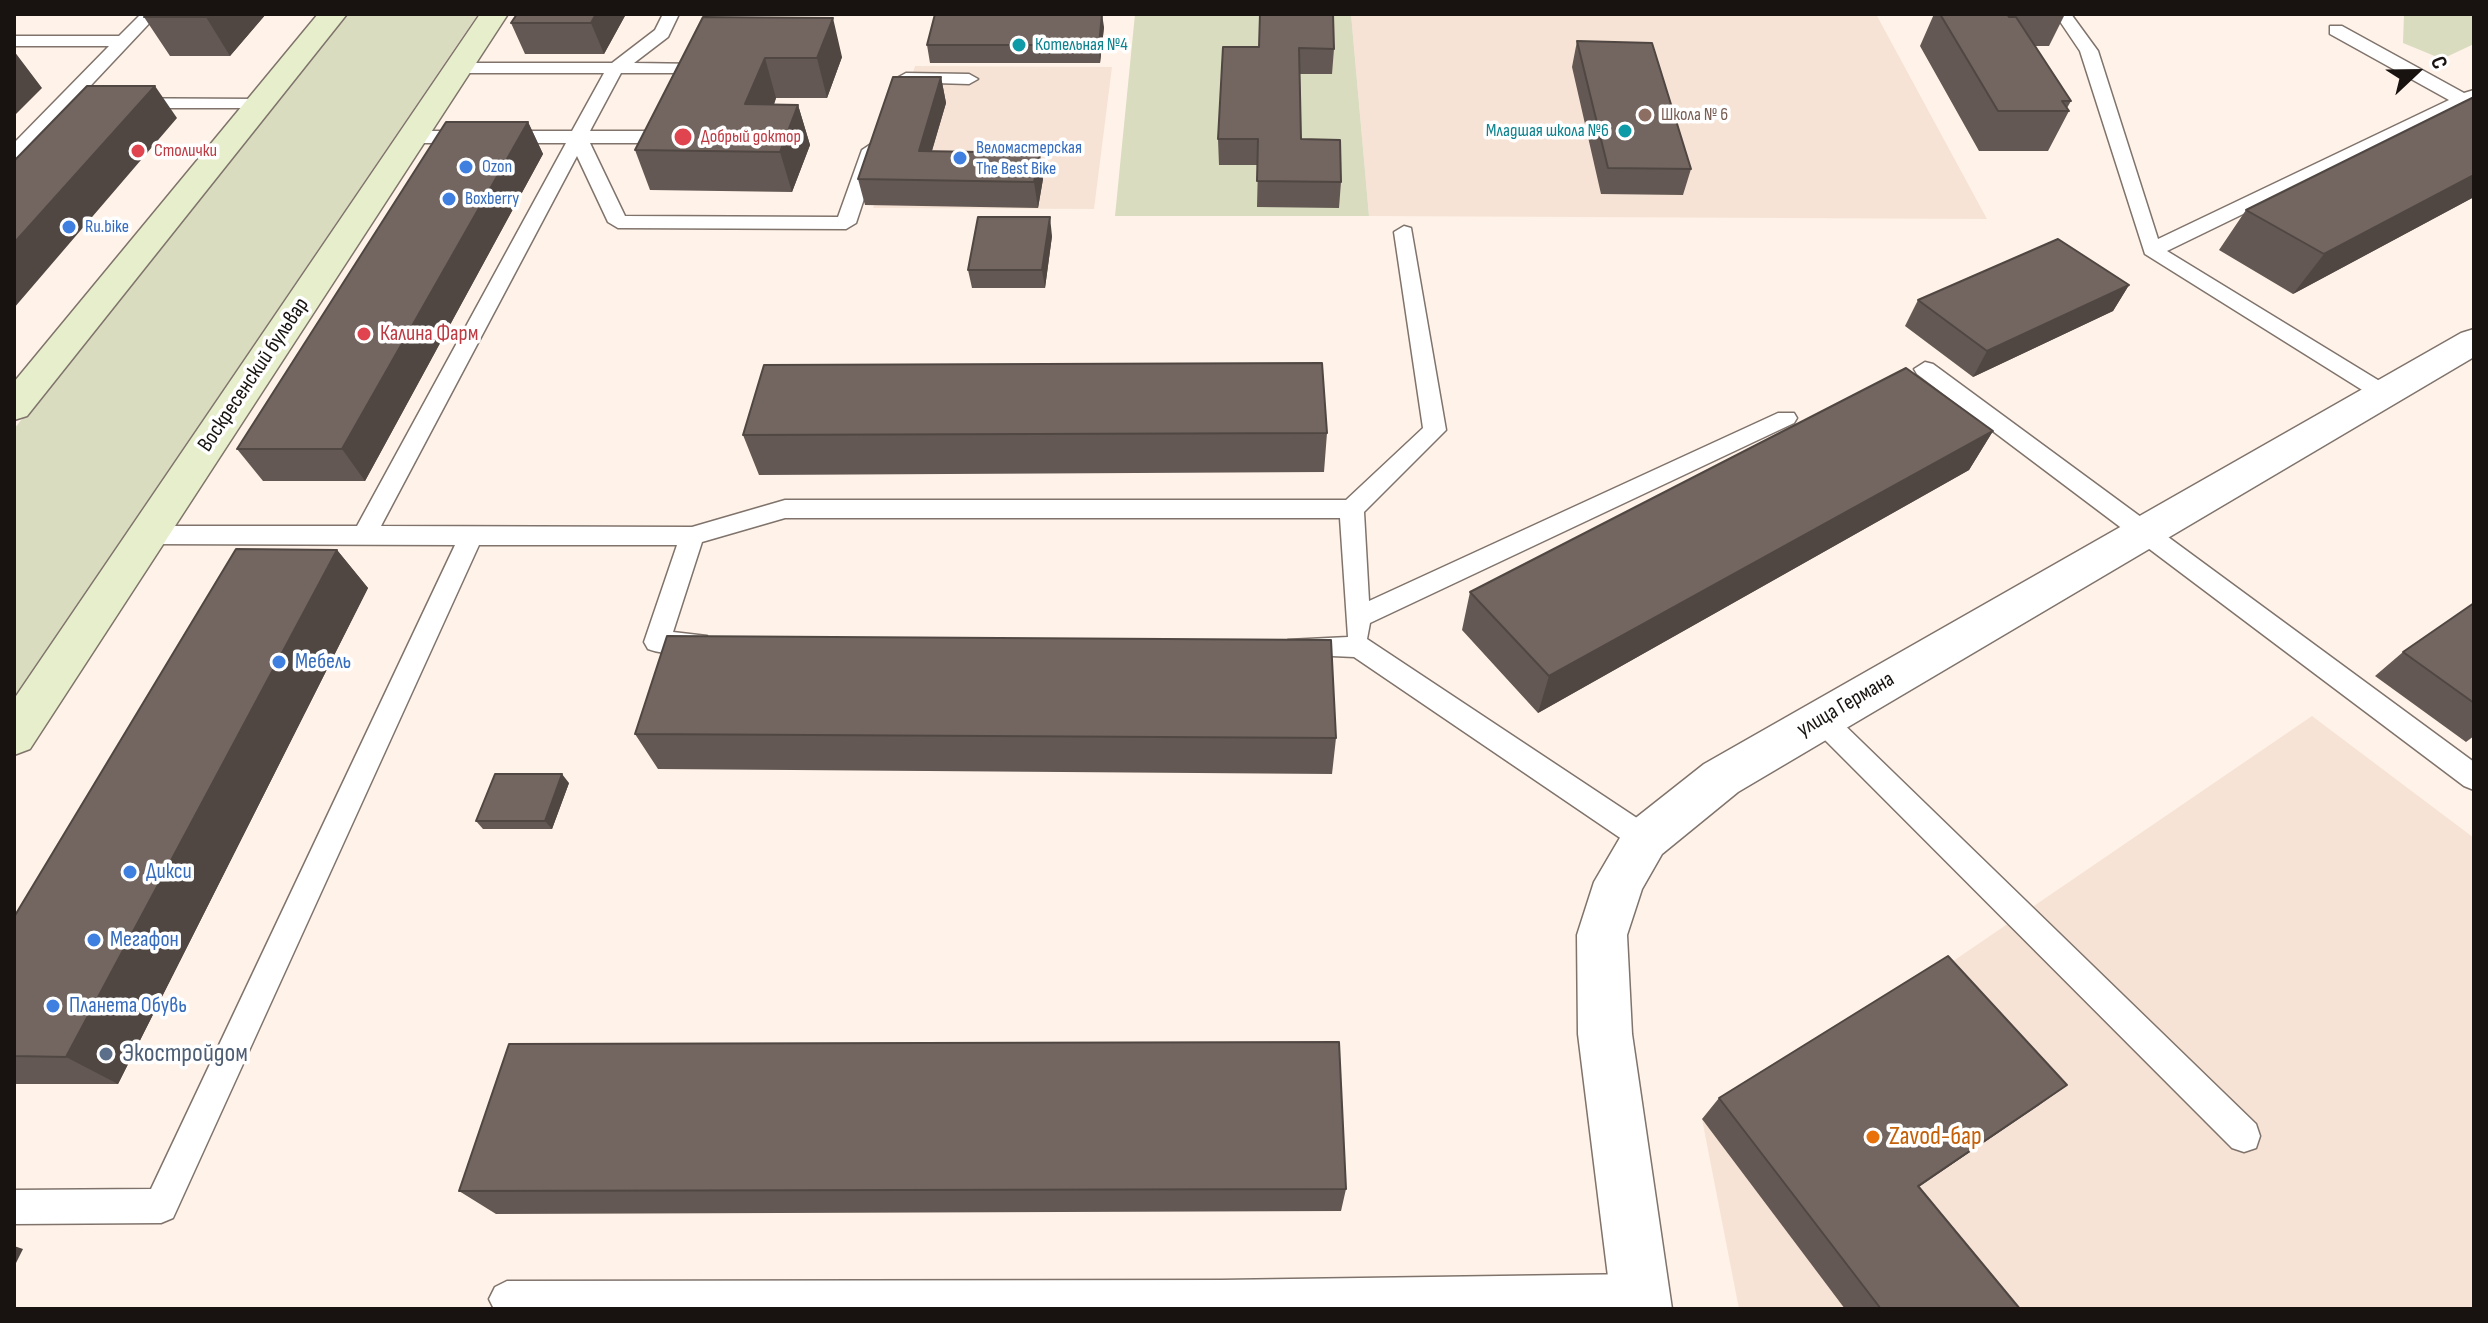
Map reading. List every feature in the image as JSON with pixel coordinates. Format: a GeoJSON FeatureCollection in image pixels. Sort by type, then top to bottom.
{"type":"FeatureCollection","features":[{"type":"Feature","properties":{"kind":"main road"},"geometry":{"type":"LineString","coordinates":[[14,407],[333,14]]}},
{"type":"Feature","properties":{"kind":"main road","name":"Воскресенский бульвар"},"geometry":{"type":"LineString","coordinates":[[14,736],[494,14]]}},
{"type":"Feature","properties":{"kind":"street","name":"улица Германа"},"geometry":{"type":"LineString","coordinates":[[1641,1300],[1618,1148],[1601,982],[1602,935],[1610,907],[1619,882],[1645,839],[1721,778],[2474,341]]}},
{"type":"Feature","properties":{"kind":"lane"},"geometry":{"type":"LineString","coordinates":[[14,154],[150,14]]}},
{"type":"Feature","properties":{"kind":"lane"},"geometry":{"type":"LineString","coordinates":[[364,536],[615,69],[662,33],[671,14]]}},
{"type":"Feature","properties":{"kind":"lane"},"geometry":{"type":"LineString","coordinates":[[2063,14],[2089,51],[2152,250],[2383,393]]}},
{"type":"Feature","properties":{"kind":"lane"},"geometry":{"type":"LineString","coordinates":[[2336,30],[2470,101]]}},
{"type":"Feature","properties":{"kind":"lane"},"geometry":{"type":"LineString","coordinates":[[14,41],[124,41]]}},
{"type":"Feature","properties":{"kind":"lane"},"geometry":{"type":"LineString","coordinates":[[411,137],[661,137],[694,68],[458,68]]}},
{"type":"Feature","properties":{"kind":"lane"},"geometry":{"type":"LineString","coordinates":[[889,93],[894,78],[969,79]]}},
{"type":"Feature","properties":{"kind":"lane"},"geometry":{"type":"LineString","coordinates":[[2152,250],[2470,101]]}},
{"type":"Feature","properties":{"kind":"lane"},"geometry":{"type":"LineString","coordinates":[[64,103],[260,104]]}},
{"type":"Feature","properties":{"kind":"lane"},"geometry":{"type":"LineString","coordinates":[[578,137],[618,222],[846,223],[875,136]]}},
{"type":"Feature","properties":{"kind":"lane"},"geometry":{"type":"LineString","coordinates":[[147,535],[692,536],[785,509],[1352,509],[1435,430],[1404,232]]}},
{"type":"Feature","properties":{"kind":"lane"},"geometry":{"type":"LineString","coordinates":[[1925,369],[2474,778]]}},
{"type":"Feature","properties":{"kind":"lane"},"geometry":{"type":"LineString","coordinates":[[1357,618],[1786,418]]}},
{"type":"Feature","properties":{"kind":"lane"},"geometry":{"type":"LineString","coordinates":[[1352,509],[1359,647]]}},
{"type":"Feature","properties":{"kind":"lane"},"geometry":{"type":"LineString","coordinates":[[14,1207],[161,1206],[471,536]]}},
{"type":"Feature","properties":{"kind":"lane"},"geometry":{"type":"LineString","coordinates":[[692,536],[657,642],[721,643]]}},
{"type":"Feature","properties":{"kind":"lane"},"geometry":{"type":"LineString","coordinates":[[1279,647],[1359,647],[1645,839]]}},
{"type":"Feature","properties":{"kind":"lane"},"geometry":{"type":"LineString","coordinates":[[1821,719],[2244,1136]]}},
{"type":"Feature","properties":{"kind":"lane"},"geometry":{"type":"LineString","coordinates":[[507,1299],[544,1304],[1217,1304],[1641,1300]]}},
{"type":"Feature","properties":{"kind":"shaded area","name":"Школа № 6"},"geometry":{"type":"Polygon","coordinates":[[[1351,14],[1876,14],[1987,219],[1369,216],[1351,14]]]}},
{"type":"Feature","properties":{"kind":"shaded area"},"geometry":{"type":"Polygon","coordinates":[[[915,66],[1112,67],[1094,209],[873,208],[915,66]]]}},
{"type":"Feature","properties":{"kind":"shaded area"},"geometry":{"type":"Polygon","coordinates":[[[2312,716],[2474,838],[2474,1309],[1739,1309],[1702,1119],[1924,981],[2312,716]]]}},
{"type":"Feature","properties":{"kind":"green space"},"geometry":{"type":"Polygon","coordinates":[[[346,14],[478,14],[14,698],[14,429],[346,14]]]}},
{"type":"Feature","properties":{"kind":"green space"},"geometry":{"type":"Polygon","coordinates":[[[1135,14],[1351,14],[1369,216],[1115,216],[1135,14]]]}},
{"type":"Feature","properties":{"kind":"green space"},"geometry":{"type":"Polygon","coordinates":[[[2404,14],[2474,14],[2474,44],[2442,59],[2403,43],[2404,14]]]}},
{"type":"Feature","properties":{"kind":"building"},"geometry":{"type":"Polygon","coordinates":[[[146,14],[208,14],[206,17],[144,17],[146,14]]]}},
{"type":"Feature","properties":{"kind":"building"},"geometry":{"type":"Polygon","coordinates":[[[517,14],[596,14],[591,23],[511,23],[517,14]]]}},
{"type":"Feature","properties":{"kind":"building"},"geometry":{"type":"Polygon","coordinates":[[[935,14],[1102,14],[1099,45],[927,45],[935,14]]]}},
{"type":"Feature","properties":{"kind":"building"},"geometry":{"type":"Polygon","coordinates":[[[1260,14],[1333,14],[1334,49],[1299,48],[1301,139],[1340,140],[1341,182],[1257,181],[1258,139],[1218,139],[1223,47],[1259,47],[1260,14]]]}},
{"type":"Feature","properties":{"kind":"building"},"geometry":{"type":"Polygon","coordinates":[[[1940,14],[2007,14],[2016,17],[2071,101],[2062,101],[2069,111],[1998,111],[1940,14]]]}},
{"type":"Feature","properties":{"kind":"building"},"geometry":{"type":"Polygon","coordinates":[[[703,17],[833,18],[817,58],[765,58],[745,104],[798,105],[780,152],[635,150],[703,17]]]}},
{"type":"Feature","properties":{"kind":"building","name":"Младшая школа №6"},"geometry":{"type":"Polygon","coordinates":[[[1577,41],[1652,43],[1691,169],[1608,168],[1577,41]]]}},
{"type":"Feature","properties":{"kind":"building"},"geometry":{"type":"Polygon","coordinates":[[[893,77],[941,77],[919,151],[1040,153],[1034,182],[858,179],[893,77]]]}},
{"type":"Feature","properties":{"kind":"building"},"geometry":{"type":"Polygon","coordinates":[[[87,86],[155,86],[14,243],[14,161],[87,86]]]}},
{"type":"Feature","properties":{"kind":"building"},"geometry":{"type":"Polygon","coordinates":[[[2474,97],[2474,175],[2324,254],[2246,210],[2474,97]]]}},
{"type":"Feature","properties":{"kind":"building"},"geometry":{"type":"Polygon","coordinates":[[[446,122],[528,122],[342,449],[237,449],[446,122]]]}},
{"type":"Feature","properties":{"kind":"building"},"geometry":{"type":"Polygon","coordinates":[[[978,217],[1050,217],[1042,270],[968,270],[978,217]]]}},
{"type":"Feature","properties":{"kind":"building"},"geometry":{"type":"Polygon","coordinates":[[[2058,239],[2129,285],[1987,351],[1918,300],[2058,239]]]}},
{"type":"Feature","properties":{"kind":"building"},"geometry":{"type":"Polygon","coordinates":[[[1322,363],[1327,433],[743,435],[764,365],[1322,363]]]}},
{"type":"Feature","properties":{"kind":"building"},"geometry":{"type":"Polygon","coordinates":[[[1906,368],[1993,431],[1549,676],[1470,592],[1906,368]]]}},
{"type":"Feature","properties":{"kind":"building"},"geometry":{"type":"Polygon","coordinates":[[[236,549],[337,550],[66,1057],[14,1056],[14,917],[236,549]]]}},
{"type":"Feature","properties":{"kind":"building"},"geometry":{"type":"Polygon","coordinates":[[[2474,603],[2474,703],[2403,652],[2474,603]]]}},
{"type":"Feature","properties":{"kind":"building"},"geometry":{"type":"Polygon","coordinates":[[[667,636],[1331,640],[1336,738],[635,734],[667,636]]]}},
{"type":"Feature","properties":{"kind":"building"},"geometry":{"type":"Polygon","coordinates":[[[495,774],[562,774],[545,821],[476,821],[495,774]]]}},
{"type":"Feature","properties":{"kind":"building"},"geometry":{"type":"Polygon","coordinates":[[[1948,956],[2067,1085],[1918,1186],[2020,1309],[1881,1309],[1719,1098],[1948,956]]]}},
{"type":"Feature","properties":{"kind":"building"},"geometry":{"type":"Polygon","coordinates":[[[1339,1042],[1346,1189],[459,1191],[509,1044],[1339,1042]]]}},
{"type":"Feature","properties":{"kind":"place","name":"Котельная №4"},"geometry":{"type":"Point","coordinates":[1019,45]}},
{"type":"Feature","properties":{"kind":"place","name":"Школа № 6"},"geometry":{"type":"Point","coordinates":[1645,115]}},
{"type":"Feature","properties":{"kind":"place","name":"Младшая школа №6"},"geometry":{"type":"Point","coordinates":[1625,131]}},
{"type":"Feature","properties":{"kind":"place","name":"Добрый доктор"},"geometry":{"type":"Point","coordinates":[683,137]}},
{"type":"Feature","properties":{"kind":"place","name":"Столички"},"geometry":{"type":"Point","coordinates":[138,151]}},
{"type":"Feature","properties":{"kind":"place","name":"Веломастерская The Best Bike"},"geometry":{"type":"Point","coordinates":[960,158]}},
{"type":"Feature","properties":{"kind":"place","name":"Ozon"},"geometry":{"type":"Point","coordinates":[466,167]}},
{"type":"Feature","properties":{"kind":"place","name":"Boxberry"},"geometry":{"type":"Point","coordinates":[449,199]}},
{"type":"Feature","properties":{"kind":"place","name":"Ru.bike"},"geometry":{"type":"Point","coordinates":[69,227]}},
{"type":"Feature","properties":{"kind":"place","name":"Калина Фарм"},"geometry":{"type":"Point","coordinates":[364,334]}},
{"type":"Feature","properties":{"kind":"place","name":"Мебель"},"geometry":{"type":"Point","coordinates":[279,662]}},
{"type":"Feature","properties":{"kind":"place","name":"Дикси"},"geometry":{"type":"Point","coordinates":[130,872]}},
{"type":"Feature","properties":{"kind":"place","name":"Мегафон"},"geometry":{"type":"Point","coordinates":[94,940]}},
{"type":"Feature","properties":{"kind":"place","name":"Планета Обувь"},"geometry":{"type":"Point","coordinates":[53,1006]}},
{"type":"Feature","properties":{"kind":"place","name":"Экостройдом"},"geometry":{"type":"Point","coordinates":[106,1054]}},
{"type":"Feature","properties":{"kind":"place","name":"Zavod-бар"},"geometry":{"type":"Point","coordinates":[1873,1137]}}]}
